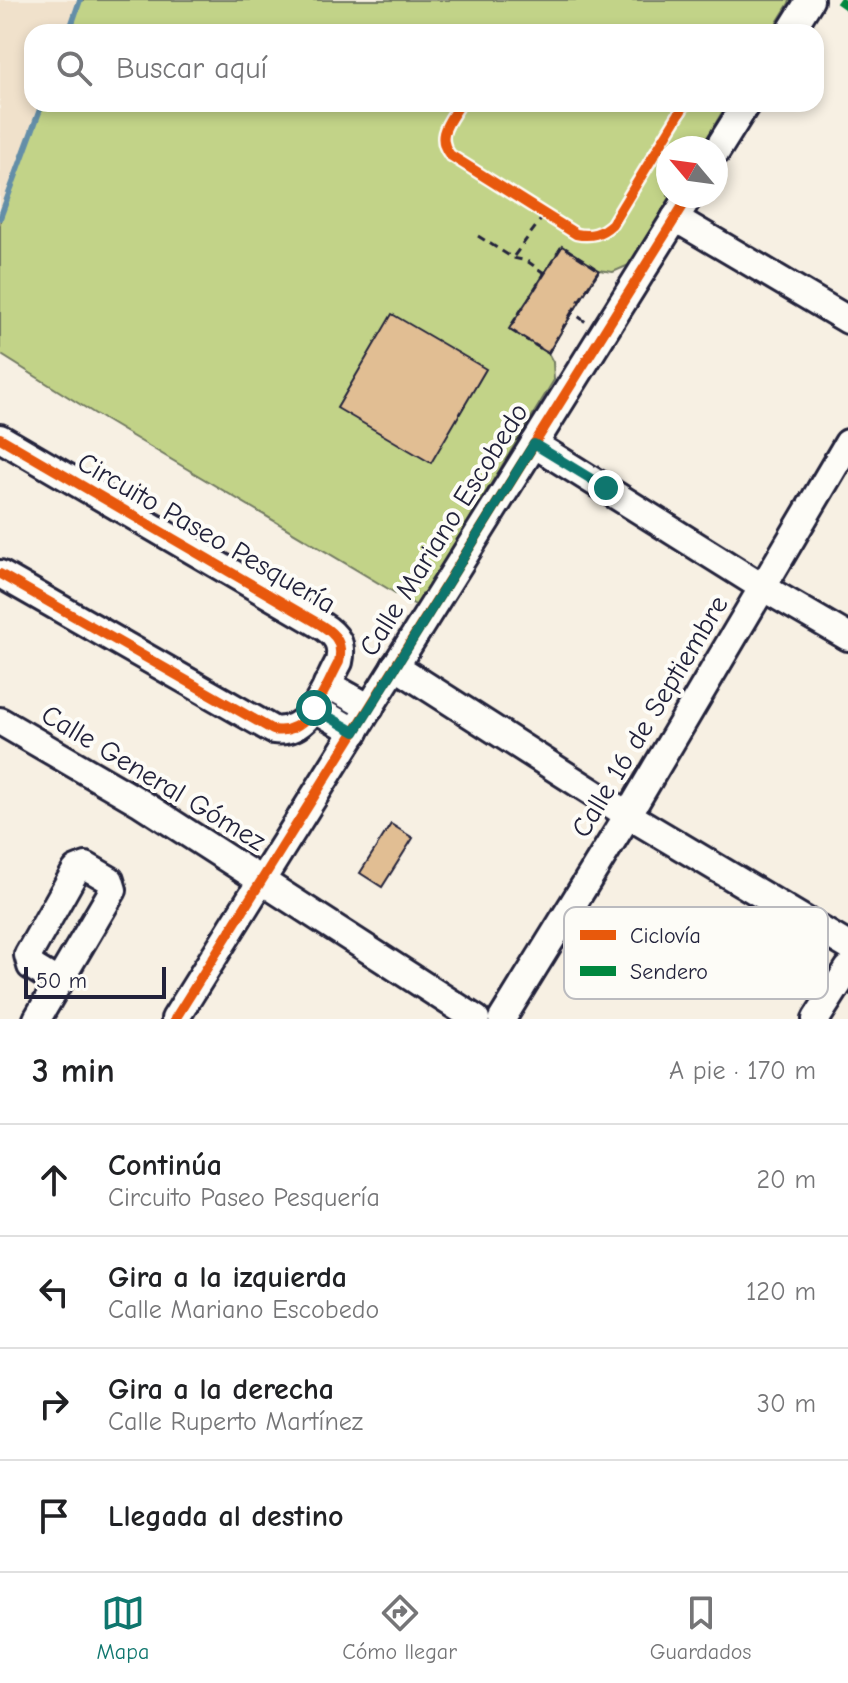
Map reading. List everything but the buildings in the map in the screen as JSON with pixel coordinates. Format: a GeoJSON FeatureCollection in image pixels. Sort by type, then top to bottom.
{"type":"FeatureCollection","features":[{"type":"Feature","properties":{"kind":"street"},"geometry":{"type":"LineString","coordinates":[[795,24],[810,0]]}},
{"type":"Feature","properties":{"kind":"street"},"geometry":{"type":"LineString","coordinates":[[726,136],[741,112]]}},
{"type":"Feature","properties":{"kind":"street","name":"Calle Mariano Escobedo"},"geometry":{"type":"LineString","coordinates":[[175,1019],[264,881],[681,208]]}},
{"type":"Feature","properties":{"kind":"street"},"geometry":{"type":"LineString","coordinates":[[683,208],[848,320]]}},
{"type":"Feature","properties":{"kind":"street","name":"Circuito Paseo Pesquería"},"geometry":{"type":"LineString","coordinates":[[0,438],[329,630],[340,644],[341,652],[327,684],[301,726],[284,732],[273,730],[0,574]]}},
{"type":"Feature","properties":{"kind":"street","name":"Calle 16 de Septiembre"},"geometry":{"type":"LineString","coordinates":[[571,907],[848,443]]}},
{"type":"Feature","properties":{"kind":"street"},"geometry":{"type":"LineString","coordinates":[[534,444],[762,587],[848,637]]}},
{"type":"Feature","properties":{"kind":"street"},"geometry":{"type":"LineString","coordinates":[[395,666],[628,815],[783,907]]}},
{"type":"Feature","properties":{"kind":"street"},"geometry":{"type":"LineString","coordinates":[[327,684],[370,708]]}},
{"type":"Feature","properties":{"kind":"street"},"geometry":{"type":"LineString","coordinates":[[314,708],[355,732]]}},
{"type":"Feature","properties":{"kind":"street","name":"Calle General Gómez"},"geometry":{"type":"LineString","coordinates":[[3,730],[141,803],[476,1019]]}},
{"type":"Feature","properties":{"kind":"street","name":"Calle 16 de Septiembre"},"geometry":{"type":"LineString","coordinates":[[502,1019],[564,919]]}},
{"type":"Feature","properties":{"kind":"street"},"geometry":{"type":"LineString","coordinates":[[828,934],[848,946]]}},
{"type":"Feature","properties":{"kind":"street"},"geometry":{"type":"LineString","coordinates":[[816,1019],[848,969]]}},
{"type":"Feature","properties":{"kind":"street"},"geometry":{"type":"LineString","coordinates":[[37,1019],[59,983]]}},
{"type":"Feature","properties":{"kind":"path"},"geometry":{"type":"LineString","coordinates":[[534,207],[555,220]]}},
{"type":"Feature","properties":{"kind":"path"},"geometry":{"type":"LineString","coordinates":[[513,258],[545,214]]}},
{"type":"Feature","properties":{"kind":"path"},"geometry":{"type":"LineString","coordinates":[[478,236],[513,258],[527,261],[544,274]]}},
{"type":"Feature","properties":{"kind":"path"},"geometry":{"type":"LineString","coordinates":[[562,246],[599,270],[572,312],[548,353],[509,329],[562,246]]}},
{"type":"Feature","properties":{"kind":"path"},"geometry":{"type":"LineString","coordinates":[[572,312],[603,332]]}},
{"type":"Feature","properties":{"kind":"shaded area"},"geometry":{"type":"Polygon","coordinates":[[[0,0],[80,0],[71,24],[24,24],[24,112],[38,112],[0,213],[0,0]]]}},
{"type":"Feature","properties":{"kind":"green space"},"geometry":{"type":"Polygon","coordinates":[[[81,0],[791,0],[776,24],[72,24],[81,0]]]}},
{"type":"Feature","properties":{"kind":"green space"},"geometry":{"type":"Polygon","coordinates":[[[39,112],[722,112],[708,136],[656,136],[656,208],[664,208],[629,265],[613,272],[599,270],[548,353],[553,362],[554,380],[417,606],[0,354],[0,218],[39,112]]]}},
{"type":"Feature","properties":{"kind":"waterway"},"geometry":{"type":"LineString","coordinates":[[72,24],[80,0]]}},
{"type":"Feature","properties":{"kind":"waterway"},"geometry":{"type":"LineString","coordinates":[[0,218],[39,112]]}},
{"type":"Feature","properties":{"kind":"marked path"},"geometry":{"type":"LineString","coordinates":[[838,0],[848,7]]}},
{"type":"Feature","properties":{"kind":"cycle path"},"geometry":{"type":"LineString","coordinates":[[455,112],[444,135],[450,155],[576,234],[586,235],[600,232],[612,224],[680,112]]}},
{"type":"Feature","properties":{"kind":"cycle path"},"geometry":{"type":"LineString","coordinates":[[175,1019],[682,208]]}},
{"type":"Feature","properties":{"kind":"cycle path"},"geometry":{"type":"LineString","coordinates":[[0,438],[321,625],[338,640],[339,662],[306,718],[297,726],[273,730],[0,574]]}},
{"type":"Feature","properties":{"kind":"route"},"geometry":{"type":"LineString","coordinates":[[314,708],[355,732],[534,444],[606,488]]}}]}
